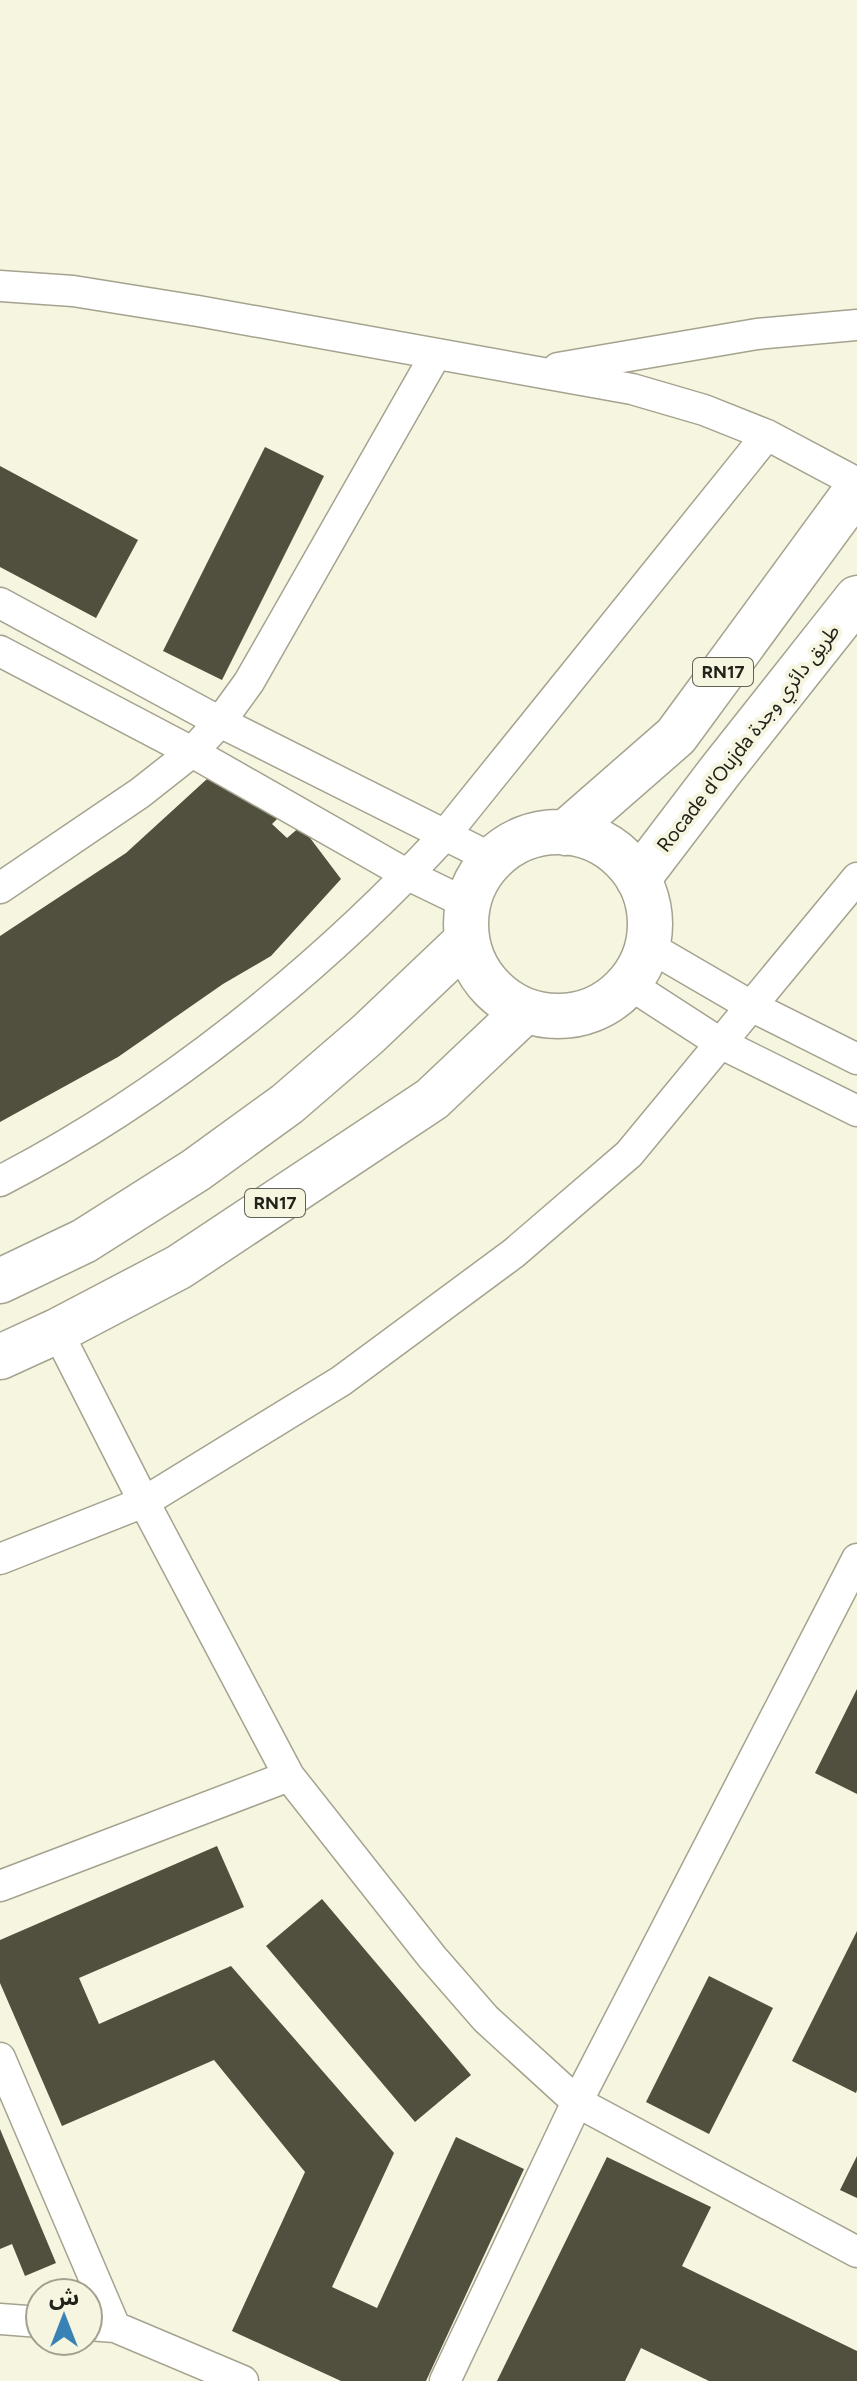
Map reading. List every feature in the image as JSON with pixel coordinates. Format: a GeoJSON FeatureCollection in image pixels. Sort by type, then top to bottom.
{"type":"FeatureCollection","features":[{"type":"Feature","properties":{"kind":"highway","name":"RN17"},"geometry":{"type":"LineString","coordinates":[[565,833],[676,736],[857,489]]}},
{"type":"Feature","properties":{"kind":"highway","name":"Rocade d'Oujda طريق دائري وجدة"},"geometry":{"type":"LineString","coordinates":[[638,879],[857,598]]}},
{"type":"Feature","properties":{"kind":"highway"},"geometry":{"type":"LineString","coordinates":[[565,833],[587,837],[608,846],[625,861],[638,879],[650,912],[638,965],[607,1003],[581,1014],[553,1017],[525,1011],[504,999],[487,983],[474,963],[467,922],[473,888],[493,859],[514,844],[539,834],[565,833]]}},
{"type":"Feature","properties":{"kind":"highway"},"geometry":{"type":"LineString","coordinates":[[0,1281],[84,1241],[196,1170],[287,1104],[367,1035],[467,922]]}},
{"type":"Feature","properties":{"kind":"highway","name":"RN17"},"geometry":{"type":"LineString","coordinates":[[0,1357],[179,1267],[432,1099],[525,1011]]}},
{"type":"Feature","properties":{"kind":"street"},"geometry":{"type":"LineString","coordinates":[[0,286],[88,293],[632,389],[704,410],[767,435],[857,483]]}},
{"type":"Feature","properties":{"kind":"street"},"geometry":{"type":"LineString","coordinates":[[536,372],[757,334],[857,325]]}},
{"type":"Feature","properties":{"kind":"street"},"geometry":{"type":"LineString","coordinates":[[0,888],[140,793],[192,752],[220,722],[249,682],[436,354]]}},
{"type":"Feature","properties":{"kind":"street"},"geometry":{"type":"LineString","coordinates":[[0,1181],[146,1095],[289,986],[408,875],[444,836],[767,435]]}},
{"type":"Feature","properties":{"kind":"street"},"geometry":{"type":"LineString","coordinates":[[0,603],[220,722],[493,859]]}},
{"type":"Feature","properties":{"kind":"street"},"geometry":{"type":"LineString","coordinates":[[0,651],[192,752],[408,875],[467,922]]}},
{"type":"Feature","properties":{"kind":"street"},"geometry":{"type":"LineString","coordinates":[[0,1559],[144,1502],[341,1381],[514,1253],[629,1154],[857,878]]}},
{"type":"Feature","properties":{"kind":"street"},"geometry":{"type":"LineString","coordinates":[[638,965],[751,1006],[857,1059]]}},
{"type":"Feature","properties":{"kind":"street"},"geometry":{"type":"LineString","coordinates":[[638,965],[720,1043],[857,1111]]}},
{"type":"Feature","properties":{"kind":"street"},"geometry":{"type":"LineString","coordinates":[[57,1331],[289,1776],[432,1957],[477,2008],[577,2102],[857,2252]]}},
{"type":"Feature","properties":{"kind":"street"},"geometry":{"type":"LineString","coordinates":[[445,2381],[577,2102],[854,1570]]}},
{"type":"Feature","properties":{"kind":"street"},"geometry":{"type":"LineString","coordinates":[[0,1886],[289,1776]]}},
{"type":"Feature","properties":{"kind":"street"},"geometry":{"type":"LineString","coordinates":[[0,2058],[83,2277]]}},
{"type":"Feature","properties":{"kind":"street"},"geometry":{"type":"LineString","coordinates":[[0,2319],[24,2321]]}},
{"type":"Feature","properties":{"kind":"street"},"geometry":{"type":"LineString","coordinates":[[104,2327],[243,2381]]}},
{"type":"Feature","properties":{"kind":"building"},"geometry":{"type":"Polygon","coordinates":[[[265,447],[324,476],[222,680],[163,651],[265,447]]]}},
{"type":"Feature","properties":{"kind":"building"},"geometry":{"type":"Polygon","coordinates":[[[0,466],[138,540],[96,618],[0,567],[0,466]]]}},
{"type":"Feature","properties":{"kind":"building"},"geometry":{"type":"Polygon","coordinates":[[[207,779],[282,814],[272,824],[287,838],[301,826],[341,879],[271,956],[223,984],[118,1057],[0,1122],[0,936],[126,853],[207,779]]]}},
{"type":"Feature","properties":{"kind":"building"},"geometry":{"type":"Polygon","coordinates":[[[857,1689],[857,1794],[815,1773],[857,1689]]]}},
{"type":"Feature","properties":{"kind":"building"},"geometry":{"type":"Polygon","coordinates":[[[217,1846],[244,1907],[79,1978],[99,2024],[231,1966],[394,2153],[332,2287],[377,2308],[456,2137],[524,2169],[426,2381],[341,2381],[232,2331],[305,2172],[214,2060],[62,2126],[0,1983],[0,1940],[217,1846]]]}},
{"type":"Feature","properties":{"kind":"building"},"geometry":{"type":"Polygon","coordinates":[[[322,1899],[471,2075],[415,2122],[266,1946],[322,1899]]]}},
{"type":"Feature","properties":{"kind":"building"},"geometry":{"type":"Polygon","coordinates":[[[857,1931],[857,2090],[856,2093],[792,2061],[857,1931]]]}},
{"type":"Feature","properties":{"kind":"building"},"geometry":{"type":"Polygon","coordinates":[[[709,1976],[773,2008],[709,2134],[646,2102],[709,1976]]]}},
{"type":"Feature","properties":{"kind":"building"},"geometry":{"type":"Polygon","coordinates":[[[0,2129],[56,2263],[25,2276],[12,2244],[0,2249],[0,2129]]]}},
{"type":"Feature","properties":{"kind":"building"},"geometry":{"type":"Polygon","coordinates":[[[857,2156],[857,2198],[840,2190],[857,2156]]]}},
{"type":"Feature","properties":{"kind":"building"},"geometry":{"type":"Polygon","coordinates":[[[607,2157],[711,2207],[682,2266],[857,2351],[857,2381],[709,2381],[641,2348],[625,2381],[497,2381],[607,2157]]]}}]}
